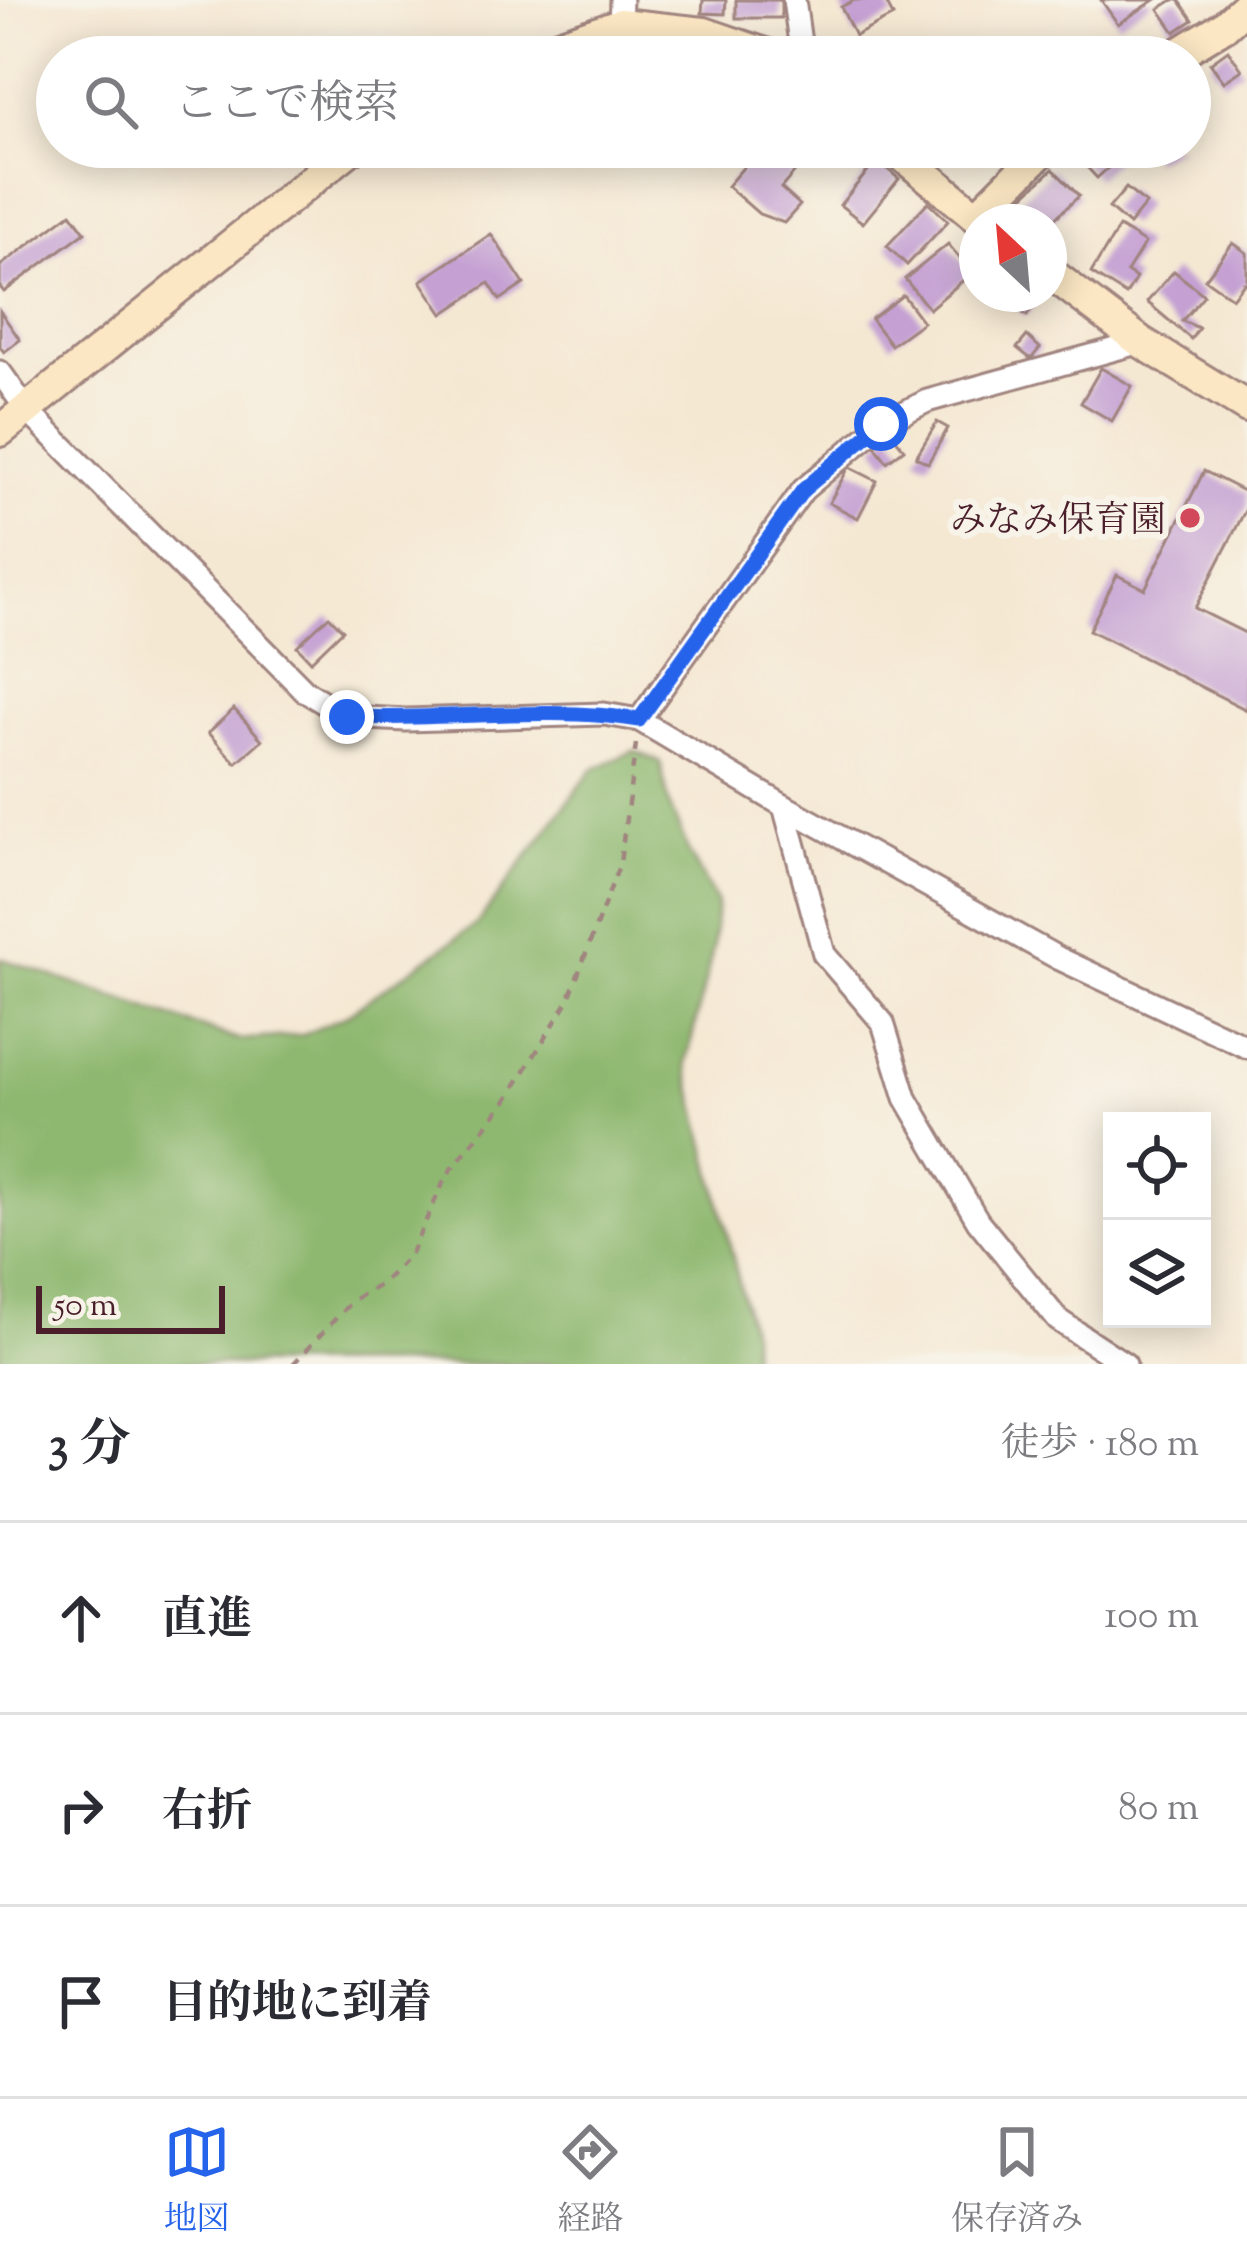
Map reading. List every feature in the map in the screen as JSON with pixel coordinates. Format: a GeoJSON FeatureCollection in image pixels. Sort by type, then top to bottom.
{"type":"FeatureCollection","features":[{"type":"Feature","properties":{"kind":"street"},"geometry":{"type":"LineString","coordinates":[[794,0],[799,36]]}},
{"type":"Feature","properties":{"kind":"street"},"geometry":{"type":"LineString","coordinates":[[1208,36],[1247,5]]}},
{"type":"Feature","properties":{"kind":"street"},"geometry":{"type":"LineString","coordinates":[[569,36],[621,12],[713,36]]}},
{"type":"Feature","properties":{"kind":"street"},"geometry":{"type":"LineString","coordinates":[[0,431],[327,168]]}},
{"type":"Feature","properties":{"kind":"street"},"geometry":{"type":"LineString","coordinates":[[918,168],[962,204]]}},
{"type":"Feature","properties":{"kind":"street"},"geometry":{"type":"LineString","coordinates":[[994,204],[1027,168]]}},
{"type":"Feature","properties":{"kind":"street"},"geometry":{"type":"LineString","coordinates":[[1067,286],[1141,342],[1247,407]]}},
{"type":"Feature","properties":{"kind":"street"},"geometry":{"type":"LineString","coordinates":[[639,720],[803,490],[881,424],[927,400],[1141,342]]}},
{"type":"Feature","properties":{"kind":"street"},"geometry":{"type":"LineString","coordinates":[[0,372],[27,410],[305,691],[347,717],[406,720],[604,714],[639,720],[1058,958],[1247,1047]]}},
{"type":"Feature","properties":{"kind":"street"},"geometry":{"type":"LineString","coordinates":[[784,806],[824,954],[884,1023],[906,1098],[978,1221],[1058,1320],[1125,1364]]}},
{"type":"Feature","properties":{"kind":"path"},"geometry":{"type":"LineString","coordinates":[[292,1364],[353,1300],[381,1284],[410,1255],[447,1175],[506,1101],[568,1001],[620,862],[639,720]]}},
{"type":"Feature","properties":{"kind":"green space"},"geometry":{"type":"Polygon","coordinates":[[[634,751],[660,762],[669,804],[717,903],[713,948],[686,1063],[751,1332],[752,1364],[0,1364],[0,958],[238,1040],[303,1035],[345,1016],[477,924],[592,770],[634,751]]]}},
{"type":"Feature","properties":{"kind":"building"},"geometry":{"type":"Polygon","coordinates":[[[703,0],[726,0],[725,14],[702,13],[703,0]]]}},
{"type":"Feature","properties":{"kind":"building"},"geometry":{"type":"Polygon","coordinates":[[[736,0],[781,0],[781,18],[736,18],[736,0]]]}},
{"type":"Feature","properties":{"kind":"building"},"geometry":{"type":"Polygon","coordinates":[[[855,0],[885,0],[893,16],[855,36],[841,7],[855,0]]]}},
{"type":"Feature","properties":{"kind":"building"},"geometry":{"type":"Polygon","coordinates":[[[1101,0],[1155,0],[1118,24],[1101,0]]]}},
{"type":"Feature","properties":{"kind":"building"},"geometry":{"type":"Polygon","coordinates":[[[1179,0],[1193,20],[1175,32],[1159,9],[1179,0]]]}},
{"type":"Feature","properties":{"kind":"building"},"geometry":{"type":"Polygon","coordinates":[[[1228,50],[1242,70],[1224,82],[1211,62],[1228,50]]]}},
{"type":"Feature","properties":{"kind":"building"},"geometry":{"type":"Polygon","coordinates":[[[743,168],[798,168],[781,188],[800,205],[784,223],[759,214],[727,186],[743,168]]]}},
{"type":"Feature","properties":{"kind":"building"},"geometry":{"type":"Polygon","coordinates":[[[870,168],[886,168],[899,179],[863,223],[840,205],[870,168]]]}},
{"type":"Feature","properties":{"kind":"building"},"geometry":{"type":"Polygon","coordinates":[[[1088,168],[1108,168],[1097,178],[1088,168]]]}},
{"type":"Feature","properties":{"kind":"building"},"geometry":{"type":"Polygon","coordinates":[[[1053,169],[1079,196],[1067,207],[1015,204],[1053,169]]]}},
{"type":"Feature","properties":{"kind":"building"},"geometry":{"type":"Polygon","coordinates":[[[1126,188],[1146,204],[1129,225],[1109,208],[1126,188]]]}},
{"type":"Feature","properties":{"kind":"building"},"geometry":{"type":"Polygon","coordinates":[[[928,202],[948,221],[907,265],[887,246],[928,202]]]}},
{"type":"Feature","properties":{"kind":"building"},"geometry":{"type":"Polygon","coordinates":[[[71,213],[85,232],[4,292],[0,266],[71,213]]]}},
{"type":"Feature","properties":{"kind":"building"},"geometry":{"type":"Polygon","coordinates":[[[1119,227],[1145,243],[1127,272],[1136,278],[1126,295],[1091,273],[1119,227]]]}},
{"type":"Feature","properties":{"kind":"building"},"geometry":{"type":"Polygon","coordinates":[[[491,234],[524,284],[500,300],[489,283],[443,314],[421,281],[491,234]]]}},
{"type":"Feature","properties":{"kind":"building"},"geometry":{"type":"Polygon","coordinates":[[[1233,243],[1247,253],[1247,285],[1232,298],[1205,279],[1233,243]]]}},
{"type":"Feature","properties":{"kind":"building"},"geometry":{"type":"Polygon","coordinates":[[[948,244],[959,257],[959,284],[929,309],[905,279],[948,244]]]}},
{"type":"Feature","properties":{"kind":"building"},"geometry":{"type":"Polygon","coordinates":[[[1174,271],[1204,295],[1182,321],[1199,328],[1191,339],[1147,302],[1174,271]]]}},
{"type":"Feature","properties":{"kind":"building"},"geometry":{"type":"Polygon","coordinates":[[[903,295],[923,322],[891,345],[871,319],[903,295]]]}},
{"type":"Feature","properties":{"kind":"building"},"geometry":{"type":"Polygon","coordinates":[[[0,311],[20,340],[4,352],[0,347],[0,311]]]}},
{"type":"Feature","properties":{"kind":"building"},"geometry":{"type":"Polygon","coordinates":[[[1027,336],[1040,348],[1031,359],[1017,348],[1027,336]]]}},
{"type":"Feature","properties":{"kind":"building"},"geometry":{"type":"Polygon","coordinates":[[[1101,368],[1132,386],[1112,421],[1081,403],[1101,368]]]}},
{"type":"Feature","properties":{"kind":"building"},"geometry":{"type":"Polygon","coordinates":[[[937,422],[948,428],[928,463],[916,457],[937,422]]]}},
{"type":"Feature","properties":{"kind":"building"},"geometry":{"type":"Polygon","coordinates":[[[891,433],[904,449],[887,462],[875,446],[891,433]]]}},
{"type":"Feature","properties":{"kind":"building"},"geometry":{"type":"Polygon","coordinates":[[[849,467],[877,481],[858,518],[829,503],[849,467]]]}},
{"type":"Feature","properties":{"kind":"building"},"geometry":{"type":"Polygon","coordinates":[[[1204,471],[1247,493],[1247,507],[1195,608],[1247,634],[1247,710],[1089,630],[1117,575],[1145,589],[1204,471]]]}},
{"type":"Feature","properties":{"kind":"building"},"geometry":{"type":"Polygon","coordinates":[[[329,616],[343,630],[311,661],[297,646],[329,616]]]}},
{"type":"Feature","properties":{"kind":"building"},"geometry":{"type":"Polygon","coordinates":[[[234,709],[262,740],[236,763],[208,733],[234,709]]]}},
{"type":"Feature","properties":{"kind":"place","name":"みなみ保育園"},"geometry":{"type":"Point","coordinates":[1190,518]}},
{"type":"Feature","properties":{"kind":"route"},"geometry":{"type":"LineString","coordinates":[[347,717],[406,720],[604,714],[639,720],[803,490],[881,424]]}}]}
